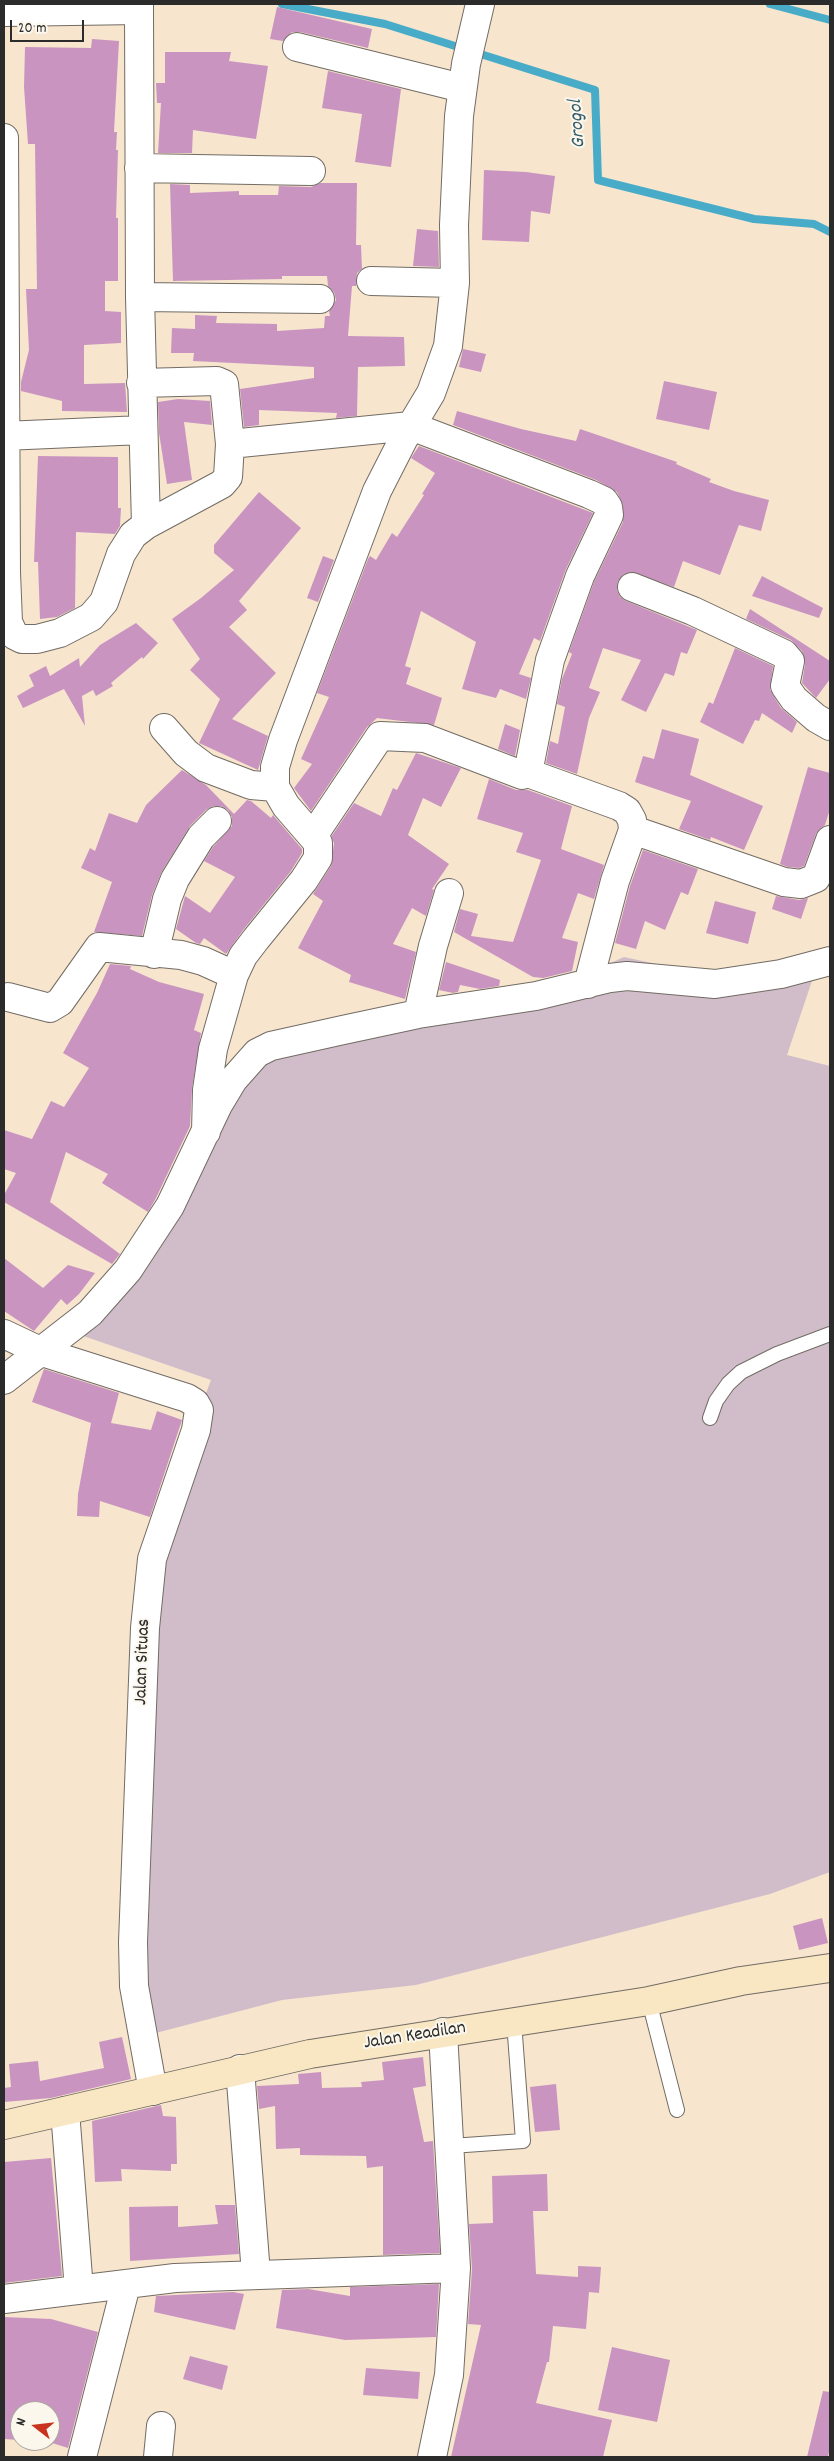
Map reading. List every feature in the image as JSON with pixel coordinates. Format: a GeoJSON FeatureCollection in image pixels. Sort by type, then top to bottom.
{"type":"FeatureCollection","features":[{"type":"Feature","properties":{"kind":"main road","name":"Jalan Keadilan"},"geometry":{"type":"LineString","coordinates":[[4,2125],[310,2054],[649,2001],[741,1981],[830,1968]]}},
{"type":"Feature","properties":{"kind":"street"},"geometry":{"type":"LineString","coordinates":[[206,1132],[207,1090],[213,1049],[234,974],[243,956],[256,938],[314,864],[319,850],[313,836],[286,806],[275,787],[276,767],[283,740],[377,491],[411,426],[431,393],[443,365],[452,326],[456,283],[455,188],[459,116],[464,76],[480,4]]}},
{"type":"Feature","properties":{"kind":"street"},"geometry":{"type":"LineString","coordinates":[[4,12],[139,7],[141,383],[146,525]]}},
{"type":"Feature","properties":{"kind":"street"},"geometry":{"type":"LineString","coordinates":[[297,47],[464,76]]}},
{"type":"Feature","properties":{"kind":"street"},"geometry":{"type":"LineString","coordinates":[[4,138],[5,572],[8,622],[14,635],[28,640],[60,633],[80,624],[97,612],[104,602],[125,545],[133,535],[146,525],[225,482],[230,471],[230,444],[225,387],[222,382],[141,383]]}},
{"type":"Feature","properties":{"kind":"street"},"geometry":{"type":"LineString","coordinates":[[139,168],[311,171]]}},
{"type":"Feature","properties":{"kind":"street"},"geometry":{"type":"LineString","coordinates":[[371,281],[456,283]]}},
{"type":"Feature","properties":{"kind":"street"},"geometry":{"type":"LineString","coordinates":[[140,297],[320,299]]}},
{"type":"Feature","properties":{"kind":"street"},"geometry":{"type":"LineString","coordinates":[[230,444],[411,426],[604,501],[608,507],[609,514],[580,576],[550,660],[528,773]]}},
{"type":"Feature","properties":{"kind":"street"},"geometry":{"type":"LineString","coordinates":[[5,436],[142,430]]}},
{"type":"Feature","properties":{"kind":"street"},"geometry":{"type":"LineString","coordinates":[[632,587],[693,611],[784,654],[790,661],[785,686],[794,699],[816,718],[830,726]]}},
{"type":"Feature","properties":{"kind":"street"},"geometry":{"type":"LineString","coordinates":[[164,728],[186,753],[206,768],[251,784],[275,787]]}},
{"type":"Feature","properties":{"kind":"street"},"geometry":{"type":"LineString","coordinates":[[313,836],[380,736],[426,738],[515,772],[526,775],[528,773],[619,806],[627,811],[632,820],[634,830],[615,881],[588,984]]}},
{"type":"Feature","properties":{"kind":"street"},"geometry":{"type":"LineString","coordinates":[[154,954],[167,899],[175,879],[201,837],[218,821]]}},
{"type":"Feature","properties":{"kind":"street"},"geometry":{"type":"LineString","coordinates":[[634,830],[784,882],[801,884],[816,878],[830,840]]}},
{"type":"Feature","properties":{"kind":"street"},"geometry":{"type":"LineString","coordinates":[[418,1014],[433,946],[449,893]]}},
{"type":"Feature","properties":{"kind":"street"},"geometry":{"type":"LineString","coordinates":[[5,998],[50,1008],[60,1002],[99,947],[190,958],[234,974]]}},
{"type":"Feature","properties":{"kind":"street"},"geometry":{"type":"LineString","coordinates":[[4,1380],[42,1352],[90,1312],[128,1270],[170,1206],[218,1105],[233,1080],[257,1053],[291,1041],[418,1014],[536,996],[627,976],[715,984],[741,982],[830,961]]}},
{"type":"Feature","properties":{"kind":"street"},"geometry":{"type":"LineString","coordinates":[[4,1334],[42,1352]]}},
{"type":"Feature","properties":{"kind":"street","name":"Jalan Situas"},"geometry":{"type":"LineString","coordinates":[[42,1352],[187,1398],[195,1403],[199,1410],[196,1430],[152,1559],[148,1584],[133,1898],[134,1986],[153,2091]]}},
{"type":"Feature","properties":{"kind":"street"},"geometry":{"type":"LineString","coordinates":[[432,2457],[449,2375],[456,2268],[443,2032]]}},
{"type":"Feature","properties":{"kind":"street"},"geometry":{"type":"LineString","coordinates":[[240,2069],[256,2274]]}},
{"type":"Feature","properties":{"kind":"street"},"geometry":{"type":"LineString","coordinates":[[65,2111],[79,2290]]}},
{"type":"Feature","properties":{"kind":"street"},"geometry":{"type":"LineString","coordinates":[[4,2299],[175,2278],[456,2268]]}},
{"type":"Feature","properties":{"kind":"street"},"geometry":{"type":"LineString","coordinates":[[82,2457],[126,2285]]}},
{"type":"Feature","properties":{"kind":"street"},"geometry":{"type":"LineString","coordinates":[[158,2457],[161,2426]]}},
{"type":"Feature","properties":{"kind":"lane"},"geometry":{"type":"LineString","coordinates":[[710,1418],[716,1401],[728,1384],[741,1372],[777,1354],[830,1334]]}},
{"type":"Feature","properties":{"kind":"lane"},"geometry":{"type":"LineString","coordinates":[[649,2001],[677,2110]]}},
{"type":"Feature","properties":{"kind":"lane"},"geometry":{"type":"LineString","coordinates":[[450,2146],[523,2141],[514,2022]]}},
{"type":"Feature","properties":{"kind":"shaded area"},"geometry":{"type":"Polygon","coordinates":[[[624,957],[698,973],[818,963],[787,1055],[830,1066],[830,1872],[770,1894],[416,1985],[282,2000],[129,2040],[137,1575],[211,1380],[66,1330],[143,1232],[249,1049],[559,986],[624,957]]]}},
{"type":"Feature","properties":{"kind":"building"},"geometry":{"type":"Polygon","coordinates":[[[277,7],[372,29],[368,48],[300,32],[292,32],[283,41],[270,39],[277,7]]]}},
{"type":"Feature","properties":{"kind":"building"},"geometry":{"type":"Polygon","coordinates":[[[92,39],[119,41],[114,132],[117,132],[116,150],[118,150],[116,218],[118,218],[118,281],[105,281],[105,311],[121,312],[121,343],[84,345],[84,384],[125,383],[127,412],[62,411],[62,401],[21,391],[21,382],[29,350],[26,289],[37,289],[35,144],[28,144],[24,87],[25,47],[91,48],[92,39]]]}},
{"type":"Feature","properties":{"kind":"building"},"geometry":{"type":"Polygon","coordinates":[[[165,52],[231,52],[229,61],[268,66],[256,139],[193,130],[192,153],[158,153],[161,103],[157,103],[156,83],[165,83],[165,52]]]}},
{"type":"Feature","properties":{"kind":"building"},"geometry":{"type":"Polygon","coordinates":[[[328,71],[401,89],[391,167],[355,162],[362,114],[322,108],[328,71]]]}},
{"type":"Feature","properties":{"kind":"building"},"geometry":{"type":"Polygon","coordinates":[[[484,170],[526,172],[555,176],[550,214],[531,211],[529,242],[482,240],[484,170]]]}},
{"type":"Feature","properties":{"kind":"building"},"geometry":{"type":"Polygon","coordinates":[[[320,183],[357,183],[356,245],[361,245],[362,269],[357,273],[356,286],[352,286],[348,336],[404,337],[405,366],[358,367],[357,416],[336,418],[337,413],[259,410],[259,425],[244,427],[240,389],[314,378],[314,367],[193,361],[194,353],[171,353],[172,328],[195,329],[195,315],[217,316],[216,323],[277,324],[277,331],[324,328],[325,316],[330,316],[329,311],[336,300],[334,292],[328,286],[327,276],[282,276],[282,279],[173,281],[170,184],[190,185],[190,193],[239,191],[239,195],[278,195],[279,186],[311,187],[320,183]]]}},
{"type":"Feature","properties":{"kind":"building"},"geometry":{"type":"Polygon","coordinates":[[[417,229],[438,231],[439,267],[413,266],[417,229]]]}},
{"type":"Feature","properties":{"kind":"building"},"geometry":{"type":"Polygon","coordinates":[[[463,349],[486,354],[481,372],[459,367],[463,349]]]}},
{"type":"Feature","properties":{"kind":"building"},"geometry":{"type":"Polygon","coordinates":[[[664,381],[717,392],[709,430],[656,419],[664,381]]]}},
{"type":"Feature","properties":{"kind":"building"},"geometry":{"type":"Polygon","coordinates":[[[178,399],[210,401],[212,425],[184,422],[192,480],[167,484],[159,433],[158,402],[178,399]]]}},
{"type":"Feature","properties":{"kind":"building"},"geometry":{"type":"Polygon","coordinates":[[[457,411],[521,429],[576,441],[580,429],[677,462],[676,464],[711,479],[709,482],[769,500],[761,531],[739,525],[720,575],[683,561],[674,587],[630,572],[623,575],[618,581],[617,590],[620,597],[626,601],[697,630],[687,654],[681,652],[674,676],[665,673],[646,712],[621,700],[641,660],[603,648],[589,688],[600,692],[589,718],[577,774],[546,763],[550,741],[558,744],[565,707],[557,704],[562,679],[572,654],[569,652],[594,582],[623,522],[623,505],[617,492],[596,480],[453,425],[457,411]]]}},
{"type":"Feature","properties":{"kind":"building"},"geometry":{"type":"Polygon","coordinates":[[[419,446],[593,513],[566,569],[540,641],[534,638],[519,674],[531,678],[526,699],[500,689],[496,698],[462,689],[476,642],[421,611],[405,666],[411,668],[406,684],[442,698],[434,725],[377,718],[367,727],[311,811],[294,788],[312,764],[301,759],[329,697],[317,693],[368,559],[370,556],[376,560],[392,533],[397,537],[424,495],[422,494],[435,473],[411,458],[419,446]]]}},
{"type":"Feature","properties":{"kind":"building"},"geometry":{"type":"Polygon","coordinates":[[[38,456],[118,457],[118,508],[121,508],[120,526],[115,534],[76,532],[75,608],[57,617],[40,619],[38,562],[34,562],[38,456]]]}},
{"type":"Feature","properties":{"kind":"building"},"geometry":{"type":"Polygon","coordinates":[[[259,492],[301,528],[239,601],[247,610],[229,627],[276,673],[232,719],[268,736],[258,770],[199,743],[220,699],[190,670],[200,659],[172,619],[201,598],[234,570],[214,553],[214,545],[259,492]]]}},
{"type":"Feature","properties":{"kind":"building"},"geometry":{"type":"Polygon","coordinates":[[[323,556],[334,560],[318,602],[307,598],[323,556]]]}},
{"type":"Feature","properties":{"kind":"building"},"geometry":{"type":"Polygon","coordinates":[[[762,576],[823,608],[819,618],[752,596],[762,576]]]}},
{"type":"Feature","properties":{"kind":"building"},"geometry":{"type":"Polygon","coordinates":[[[750,609],[830,661],[830,679],[816,698],[802,683],[805,664],[802,651],[791,640],[746,619],[750,609]]]}},
{"type":"Feature","properties":{"kind":"building"},"geometry":{"type":"Polygon","coordinates":[[[136,623],[158,643],[143,659],[142,657],[111,683],[113,686],[96,696],[93,690],[82,696],[85,726],[64,689],[23,708],[17,696],[34,686],[29,675],[46,666],[50,676],[79,658],[80,667],[100,645],[136,623]]]}},
{"type":"Feature","properties":{"kind":"building"},"geometry":{"type":"Polygon","coordinates":[[[735,648],[773,666],[770,690],[781,708],[797,722],[792,733],[762,713],[759,721],[755,720],[743,744],[700,722],[709,702],[713,704],[735,648]]]}},
{"type":"Feature","properties":{"kind":"building"},"geometry":{"type":"Polygon","coordinates":[[[505,724],[520,730],[515,756],[498,749],[505,724]]]}},
{"type":"Feature","properties":{"kind":"building"},"geometry":{"type":"Polygon","coordinates":[[[662,729],[699,739],[690,775],[763,806],[744,850],[711,837],[710,840],[679,829],[691,801],[635,782],[643,756],[654,759],[662,729]]]}},
{"type":"Feature","properties":{"kind":"building"},"geometry":{"type":"Polygon","coordinates":[[[416,753],[461,768],[441,807],[423,798],[408,835],[449,864],[432,889],[434,890],[426,916],[412,908],[393,944],[416,952],[405,999],[349,982],[351,975],[298,948],[323,901],[313,894],[331,866],[334,843],[331,837],[354,803],[381,816],[393,788],[397,790],[416,753]]]}},
{"type":"Feature","properties":{"kind":"building"},"geometry":{"type":"Polygon","coordinates":[[[808,767],[830,773],[830,809],[825,825],[816,834],[804,866],[799,868],[788,867],[780,864],[808,767]]]}},
{"type":"Feature","properties":{"kind":"building"},"geometry":{"type":"Polygon","coordinates":[[[182,770],[206,785],[234,814],[247,800],[251,801],[271,818],[273,815],[302,849],[302,853],[291,871],[226,954],[204,938],[200,944],[196,943],[176,929],[185,896],[210,913],[235,877],[204,861],[213,847],[232,826],[232,817],[228,810],[221,806],[213,806],[206,810],[190,826],[162,871],[152,895],[142,936],[94,932],[112,882],[81,868],[90,848],[95,851],[109,813],[137,823],[146,805],[182,770]]]}},
{"type":"Feature","properties":{"kind":"building"},"geometry":{"type":"Polygon","coordinates":[[[489,779],[516,790],[528,790],[572,806],[561,849],[604,865],[594,899],[578,893],[562,938],[578,942],[572,971],[543,978],[533,977],[454,932],[460,909],[478,914],[471,936],[513,942],[541,860],[516,852],[523,833],[477,819],[489,779]]]}},
{"type":"Feature","properties":{"kind":"building"},"geometry":{"type":"Polygon","coordinates":[[[643,850],[698,869],[688,895],[681,892],[665,930],[645,921],[636,949],[615,943],[630,886],[643,850]]]}},
{"type":"Feature","properties":{"kind":"building"},"geometry":{"type":"Polygon","coordinates":[[[776,896],[799,900],[808,898],[801,919],[772,909],[776,896]]]}},
{"type":"Feature","properties":{"kind":"building"},"geometry":{"type":"Polygon","coordinates":[[[715,901],[756,912],[748,944],[706,933],[715,901]]]}},
{"type":"Feature","properties":{"kind":"building"},"geometry":{"type":"Polygon","coordinates":[[[446,962],[500,980],[499,986],[480,989],[460,985],[458,992],[453,993],[439,990],[446,962]]]}},
{"type":"Feature","properties":{"kind":"building"},"geometry":{"type":"Polygon","coordinates":[[[110,964],[131,966],[130,969],[159,982],[204,994],[194,1030],[201,1033],[192,1088],[190,1126],[148,1212],[102,1183],[108,1174],[66,1152],[50,1202],[120,1254],[112,1264],[4,1202],[4,1195],[16,1173],[4,1169],[4,1130],[32,1139],[51,1101],[64,1107],[89,1068],[63,1053],[97,993],[110,964]]]}},
{"type":"Feature","properties":{"kind":"building"},"geometry":{"type":"Polygon","coordinates":[[[4,1258],[43,1288],[68,1265],[95,1273],[79,1294],[67,1305],[61,1299],[34,1331],[4,1311],[4,1258]]]}},
{"type":"Feature","properties":{"kind":"building"},"geometry":{"type":"Polygon","coordinates":[[[44,1369],[119,1393],[111,1423],[151,1430],[157,1411],[182,1420],[150,1517],[100,1501],[99,1517],[77,1516],[78,1494],[91,1423],[32,1402],[44,1369]]]}},
{"type":"Feature","properties":{"kind":"building"},"geometry":{"type":"Polygon","coordinates":[[[822,1918],[828,1943],[799,1950],[793,1926],[822,1918]]]}},
{"type":"Feature","properties":{"kind":"building"},"geometry":{"type":"Polygon","coordinates":[[[122,2037],[131,2079],[51,2098],[4,2102],[4,2088],[11,2087],[9,2064],[38,2061],[40,2081],[104,2068],[99,2042],[122,2037]]]}},
{"type":"Feature","properties":{"kind":"building"},"geometry":{"type":"Polygon","coordinates":[[[423,2057],[426,2086],[413,2088],[424,2142],[433,2141],[440,2253],[383,2255],[383,2166],[367,2168],[366,2156],[300,2155],[300,2148],[276,2149],[275,2106],[259,2109],[257,2086],[299,2084],[298,2074],[321,2072],[322,2088],[362,2087],[361,2082],[384,2080],[382,2062],[423,2057]]]}},
{"type":"Feature","properties":{"kind":"building"},"geometry":{"type":"Polygon","coordinates":[[[556,2084],[560,2130],[535,2132],[530,2087],[556,2084]]]}},
{"type":"Feature","properties":{"kind":"building"},"geometry":{"type":"Polygon","coordinates":[[[161,2105],[163,2116],[176,2117],[177,2164],[171,2164],[171,2171],[121,2169],[122,2181],[95,2182],[92,2121],[161,2105]]]}},
{"type":"Feature","properties":{"kind":"building"},"geometry":{"type":"Polygon","coordinates":[[[51,2158],[62,2276],[4,2283],[4,2162],[51,2158]]]}},
{"type":"Feature","properties":{"kind":"building"},"geometry":{"type":"Polygon","coordinates":[[[547,2174],[548,2211],[533,2211],[536,2274],[578,2277],[578,2266],[601,2267],[599,2293],[589,2292],[586,2329],[553,2326],[549,2362],[547,2362],[536,2403],[612,2420],[603,2457],[451,2457],[481,2325],[468,2324],[472,2269],[469,2224],[493,2223],[492,2176],[547,2174]]]}},
{"type":"Feature","properties":{"kind":"building"},"geometry":{"type":"Polygon","coordinates":[[[215,2205],[235,2205],[239,2254],[130,2261],[129,2207],[178,2206],[178,2227],[218,2224],[215,2205]]]}},
{"type":"Feature","properties":{"kind":"building"},"geometry":{"type":"Polygon","coordinates":[[[439,2284],[436,2337],[345,2340],[276,2328],[282,2290],[308,2289],[350,2296],[350,2287],[439,2284]]]}},
{"type":"Feature","properties":{"kind":"building"},"geometry":{"type":"Polygon","coordinates":[[[233,2292],[244,2294],[235,2330],[154,2312],[156,2296],[233,2292]]]}},
{"type":"Feature","properties":{"kind":"building"},"geometry":{"type":"Polygon","coordinates":[[[4,2317],[51,2319],[98,2332],[68,2448],[60,2445],[60,2401],[10,2401],[10,2439],[4,2439],[4,2317]]]}},
{"type":"Feature","properties":{"kind":"building"},"geometry":{"type":"Polygon","coordinates":[[[612,2347],[670,2360],[657,2422],[598,2410],[612,2347]]]}},
{"type":"Feature","properties":{"kind":"building"},"geometry":{"type":"Polygon","coordinates":[[[190,2356],[228,2366],[222,2390],[183,2379],[190,2356]]]}},
{"type":"Feature","properties":{"kind":"building"},"geometry":{"type":"Polygon","coordinates":[[[366,2368],[420,2372],[418,2399],[363,2395],[366,2368]]]}},
{"type":"Feature","properties":{"kind":"building"},"geometry":{"type":"Polygon","coordinates":[[[823,2391],[830,2392],[830,2447],[828,2457],[807,2457],[823,2391]]]}},
{"type":"Feature","properties":{"kind":"waterway","name":"Grogol"},"geometry":{"type":"LineString","coordinates":[[282,4],[385,24],[595,90],[598,180],[754,219],[814,224],[830,232]]}},
{"type":"Feature","properties":{"kind":"waterway","name":"Grogol"},"geometry":{"type":"LineString","coordinates":[[770,4],[830,20]]}}]}
